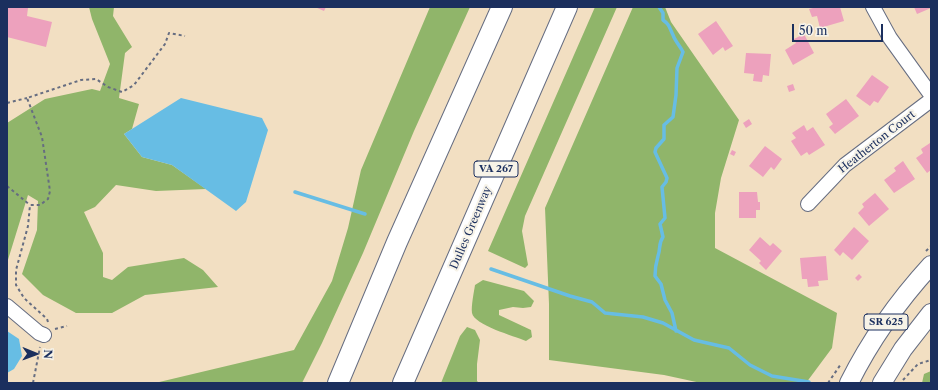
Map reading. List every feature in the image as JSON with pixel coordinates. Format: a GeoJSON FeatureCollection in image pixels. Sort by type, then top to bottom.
{"type":"FeatureCollection","features":[{"type":"Feature","properties":{"kind":"highway"},"geometry":{"type":"LineString","coordinates":[[458,104],[495,7]]}},
{"type":"Feature","properties":{"kind":"highway"},"geometry":{"type":"LineString","coordinates":[[338,383],[397,242],[502,7]]}},
{"type":"Feature","properties":{"kind":"highway","name":"Dulles Greenway"},"geometry":{"type":"LineString","coordinates":[[403,383],[427,331],[567,7]]}},
{"type":"Feature","properties":{"kind":"highway"},"geometry":{"type":"LineString","coordinates":[[407,383],[427,331]]}},
{"type":"Feature","properties":{"kind":"main road","name":"SR 625"},"geometry":{"type":"LineString","coordinates":[[849,383],[880,330],[931,265]]}},
{"type":"Feature","properties":{"kind":"main road","name":"SR 625"},"geometry":{"type":"LineString","coordinates":[[882,383],[903,349],[931,313]]}},
{"type":"Feature","properties":{"kind":"street"},"geometry":{"type":"LineString","coordinates":[[873,7],[890,38],[931,95]]}},
{"type":"Feature","properties":{"kind":"street","name":"Heatherton Court"},"geometry":{"type":"LineString","coordinates":[[808,204],[845,165],[931,100]]}},
{"type":"Feature","properties":{"kind":"street"},"geometry":{"type":"LineString","coordinates":[[7,306],[39,333],[48,333]]}},
{"type":"Feature","properties":{"kind":"path"},"geometry":{"type":"LineString","coordinates":[[7,103],[81,80],[96,79],[108,87],[122,92],[134,85],[165,44],[170,33],[185,36]]}},
{"type":"Feature","properties":{"kind":"path"},"geometry":{"type":"LineString","coordinates":[[7,186],[30,205],[40,205],[48,199],[50,190],[42,137],[27,98]]}},
{"type":"Feature","properties":{"kind":"path"},"geometry":{"type":"LineString","coordinates":[[30,205],[28,226],[16,270],[16,285],[24,298],[46,319],[48,333],[40,349],[33,383]]}},
{"type":"Feature","properties":{"kind":"path"},"geometry":{"type":"LineString","coordinates":[[48,333],[67,326]]}},
{"type":"Feature","properties":{"kind":"path"},"geometry":{"type":"LineString","coordinates":[[900,383],[918,364],[931,360]]}},
{"type":"Feature","properties":{"kind":"green space"},"geometry":{"type":"Polygon","coordinates":[[[89,7],[114,7],[113,16],[132,47],[125,53],[119,98],[139,104],[132,129],[124,134],[142,157],[172,165],[206,189],[156,191],[116,185],[95,207],[84,212],[103,253],[103,277],[112,280],[128,267],[184,258],[203,270],[218,287],[145,295],[112,313],[76,313],[43,295],[22,274],[37,230],[38,201],[28,195],[7,263],[7,123],[45,99],[92,89],[100,91],[110,64],[92,19],[89,7]]]}},
{"type":"Feature","properties":{"kind":"green space"},"geometry":{"type":"Polygon","coordinates":[[[430,7],[470,7],[414,131],[363,253],[302,383],[155,383],[294,350],[332,281],[348,228],[361,170],[430,7]]]}},
{"type":"Feature","properties":{"kind":"green space"},"geometry":{"type":"Polygon","coordinates":[[[595,7],[617,7],[525,216],[522,231],[528,265],[525,268],[488,251],[595,7]]]}},
{"type":"Feature","properties":{"kind":"green space"},"geometry":{"type":"Polygon","coordinates":[[[633,7],[665,7],[671,22],[739,120],[721,178],[715,213],[715,248],[837,313],[832,348],[806,383],[701,383],[664,375],[549,360],[549,304],[545,208],[633,7]]]}},
{"type":"Feature","properties":{"kind":"green space"},"geometry":{"type":"Polygon","coordinates":[[[483,280],[524,291],[534,301],[531,307],[513,307],[499,310],[499,315],[531,330],[532,337],[526,341],[487,326],[474,317],[472,313],[472,303],[475,285],[483,280]]]}},
{"type":"Feature","properties":{"kind":"green space"},"geometry":{"type":"Polygon","coordinates":[[[467,327],[475,330],[480,340],[477,364],[477,381],[479,383],[441,383],[460,336],[467,327]]]}},
{"type":"Feature","properties":{"kind":"green space"},"geometry":{"type":"Polygon","coordinates":[[[931,371],[931,383],[922,383],[924,374],[931,371]]]}},
{"type":"Feature","properties":{"kind":"water"},"geometry":{"type":"Polygon","coordinates":[[[181,98],[262,118],[268,130],[246,202],[236,211],[172,165],[142,157],[124,134],[181,98]]]}},
{"type":"Feature","properties":{"kind":"water"},"geometry":{"type":"Polygon","coordinates":[[[7,331],[19,339],[22,356],[14,369],[7,373],[7,331]]]}},
{"type":"Feature","properties":{"kind":"building"},"geometry":{"type":"Polygon","coordinates":[[[7,7],[28,8],[27,16],[52,22],[46,47],[7,37],[7,7]]]}},
{"type":"Feature","properties":{"kind":"building"},"geometry":{"type":"Polygon","coordinates":[[[315,7],[326,7],[324,11],[315,7]]]}},
{"type":"Feature","properties":{"kind":"building"},"geometry":{"type":"Polygon","coordinates":[[[817,7],[840,7],[844,21],[820,28],[817,16],[812,17],[809,9],[817,7]]]}},
{"type":"Feature","properties":{"kind":"building"},"geometry":{"type":"Polygon","coordinates":[[[914,7],[931,7],[931,8],[917,14],[914,7]]]}},
{"type":"Feature","properties":{"kind":"building"},"geometry":{"type":"Polygon","coordinates":[[[716,21],[733,46],[725,51],[723,47],[713,55],[698,34],[716,21]]]}},
{"type":"Feature","properties":{"kind":"building"},"geometry":{"type":"Polygon","coordinates":[[[804,34],[814,53],[793,65],[785,50],[796,43],[794,39],[804,34]]]}},
{"type":"Feature","properties":{"kind":"building"},"geometry":{"type":"Polygon","coordinates":[[[746,53],[771,54],[769,76],[763,75],[762,82],[753,81],[754,74],[744,73],[746,53]]]}},
{"type":"Feature","properties":{"kind":"building"},"geometry":{"type":"Polygon","coordinates":[[[872,75],[889,87],[878,103],[874,101],[870,106],[856,96],[872,75]]]}},
{"type":"Feature","properties":{"kind":"building"},"geometry":{"type":"Polygon","coordinates":[[[793,84],[795,90],[789,92],[787,86],[793,84]]]}},
{"type":"Feature","properties":{"kind":"building"},"geometry":{"type":"Polygon","coordinates":[[[846,99],[859,116],[835,134],[829,127],[833,124],[826,114],[846,99]]]}},
{"type":"Feature","properties":{"kind":"building"},"geometry":{"type":"Polygon","coordinates":[[[749,119],[752,124],[746,128],[743,123],[749,119]]]}},
{"type":"Feature","properties":{"kind":"building"},"geometry":{"type":"Polygon","coordinates":[[[804,125],[807,131],[813,127],[825,145],[809,155],[807,152],[801,156],[791,141],[796,138],[792,133],[804,125]]]}},
{"type":"Feature","properties":{"kind":"building"},"geometry":{"type":"Polygon","coordinates":[[[930,143],[931,170],[927,173],[916,158],[923,153],[921,149],[930,143]]]}},
{"type":"Feature","properties":{"kind":"building"},"geometry":{"type":"Polygon","coordinates":[[[765,146],[782,159],[774,170],[771,167],[763,177],[749,166],[765,146]]]}},
{"type":"Feature","properties":{"kind":"building"},"geometry":{"type":"Polygon","coordinates":[[[732,150],[736,152],[734,156],[730,154],[732,150]]]}},
{"type":"Feature","properties":{"kind":"building"},"geometry":{"type":"Polygon","coordinates":[[[903,161],[915,179],[894,193],[884,180],[896,171],[894,168],[903,161]]]}},
{"type":"Feature","properties":{"kind":"building"},"geometry":{"type":"Polygon","coordinates":[[[739,192],[757,192],[758,202],[760,202],[760,210],[756,210],[756,218],[739,218],[739,192]]]}},
{"type":"Feature","properties":{"kind":"building"},"geometry":{"type":"Polygon","coordinates":[[[875,193],[889,209],[869,226],[858,213],[864,207],[862,204],[875,193]]]}},
{"type":"Feature","properties":{"kind":"building"},"geometry":{"type":"Polygon","coordinates":[[[854,227],[869,241],[852,260],[843,252],[840,256],[834,250],[854,227]]]}},
{"type":"Feature","properties":{"kind":"building"},"geometry":{"type":"Polygon","coordinates":[[[760,237],[770,246],[773,243],[782,251],[766,270],[759,263],[761,261],[749,250],[760,237]]]}},
{"type":"Feature","properties":{"kind":"building"},"geometry":{"type":"Polygon","coordinates":[[[826,256],[828,280],[818,281],[819,286],[808,287],[807,279],[802,279],[800,258],[826,256]]]}},
{"type":"Feature","properties":{"kind":"building"},"geometry":{"type":"Polygon","coordinates":[[[859,274],[862,277],[858,281],[855,278],[859,274]]]}},
{"type":"Feature","properties":{"kind":"waterway"},"geometry":{"type":"LineString","coordinates":[[659,7],[663,13],[663,20],[668,25],[683,52],[677,68],[676,95],[673,117],[664,125],[664,139],[656,148],[655,152],[667,178],[662,187],[665,218],[660,224],[663,237],[661,239],[655,276],[661,284],[665,300],[672,313],[676,331]]}},
{"type":"Feature","properties":{"kind":"waterway"},"geometry":{"type":"LineString","coordinates":[[295,192],[365,214]]}},
{"type":"Feature","properties":{"kind":"waterway"},"geometry":{"type":"LineString","coordinates":[[491,269],[592,302],[605,313],[643,317],[663,323],[694,340],[729,348],[750,365],[772,376],[809,382]]}}]}
